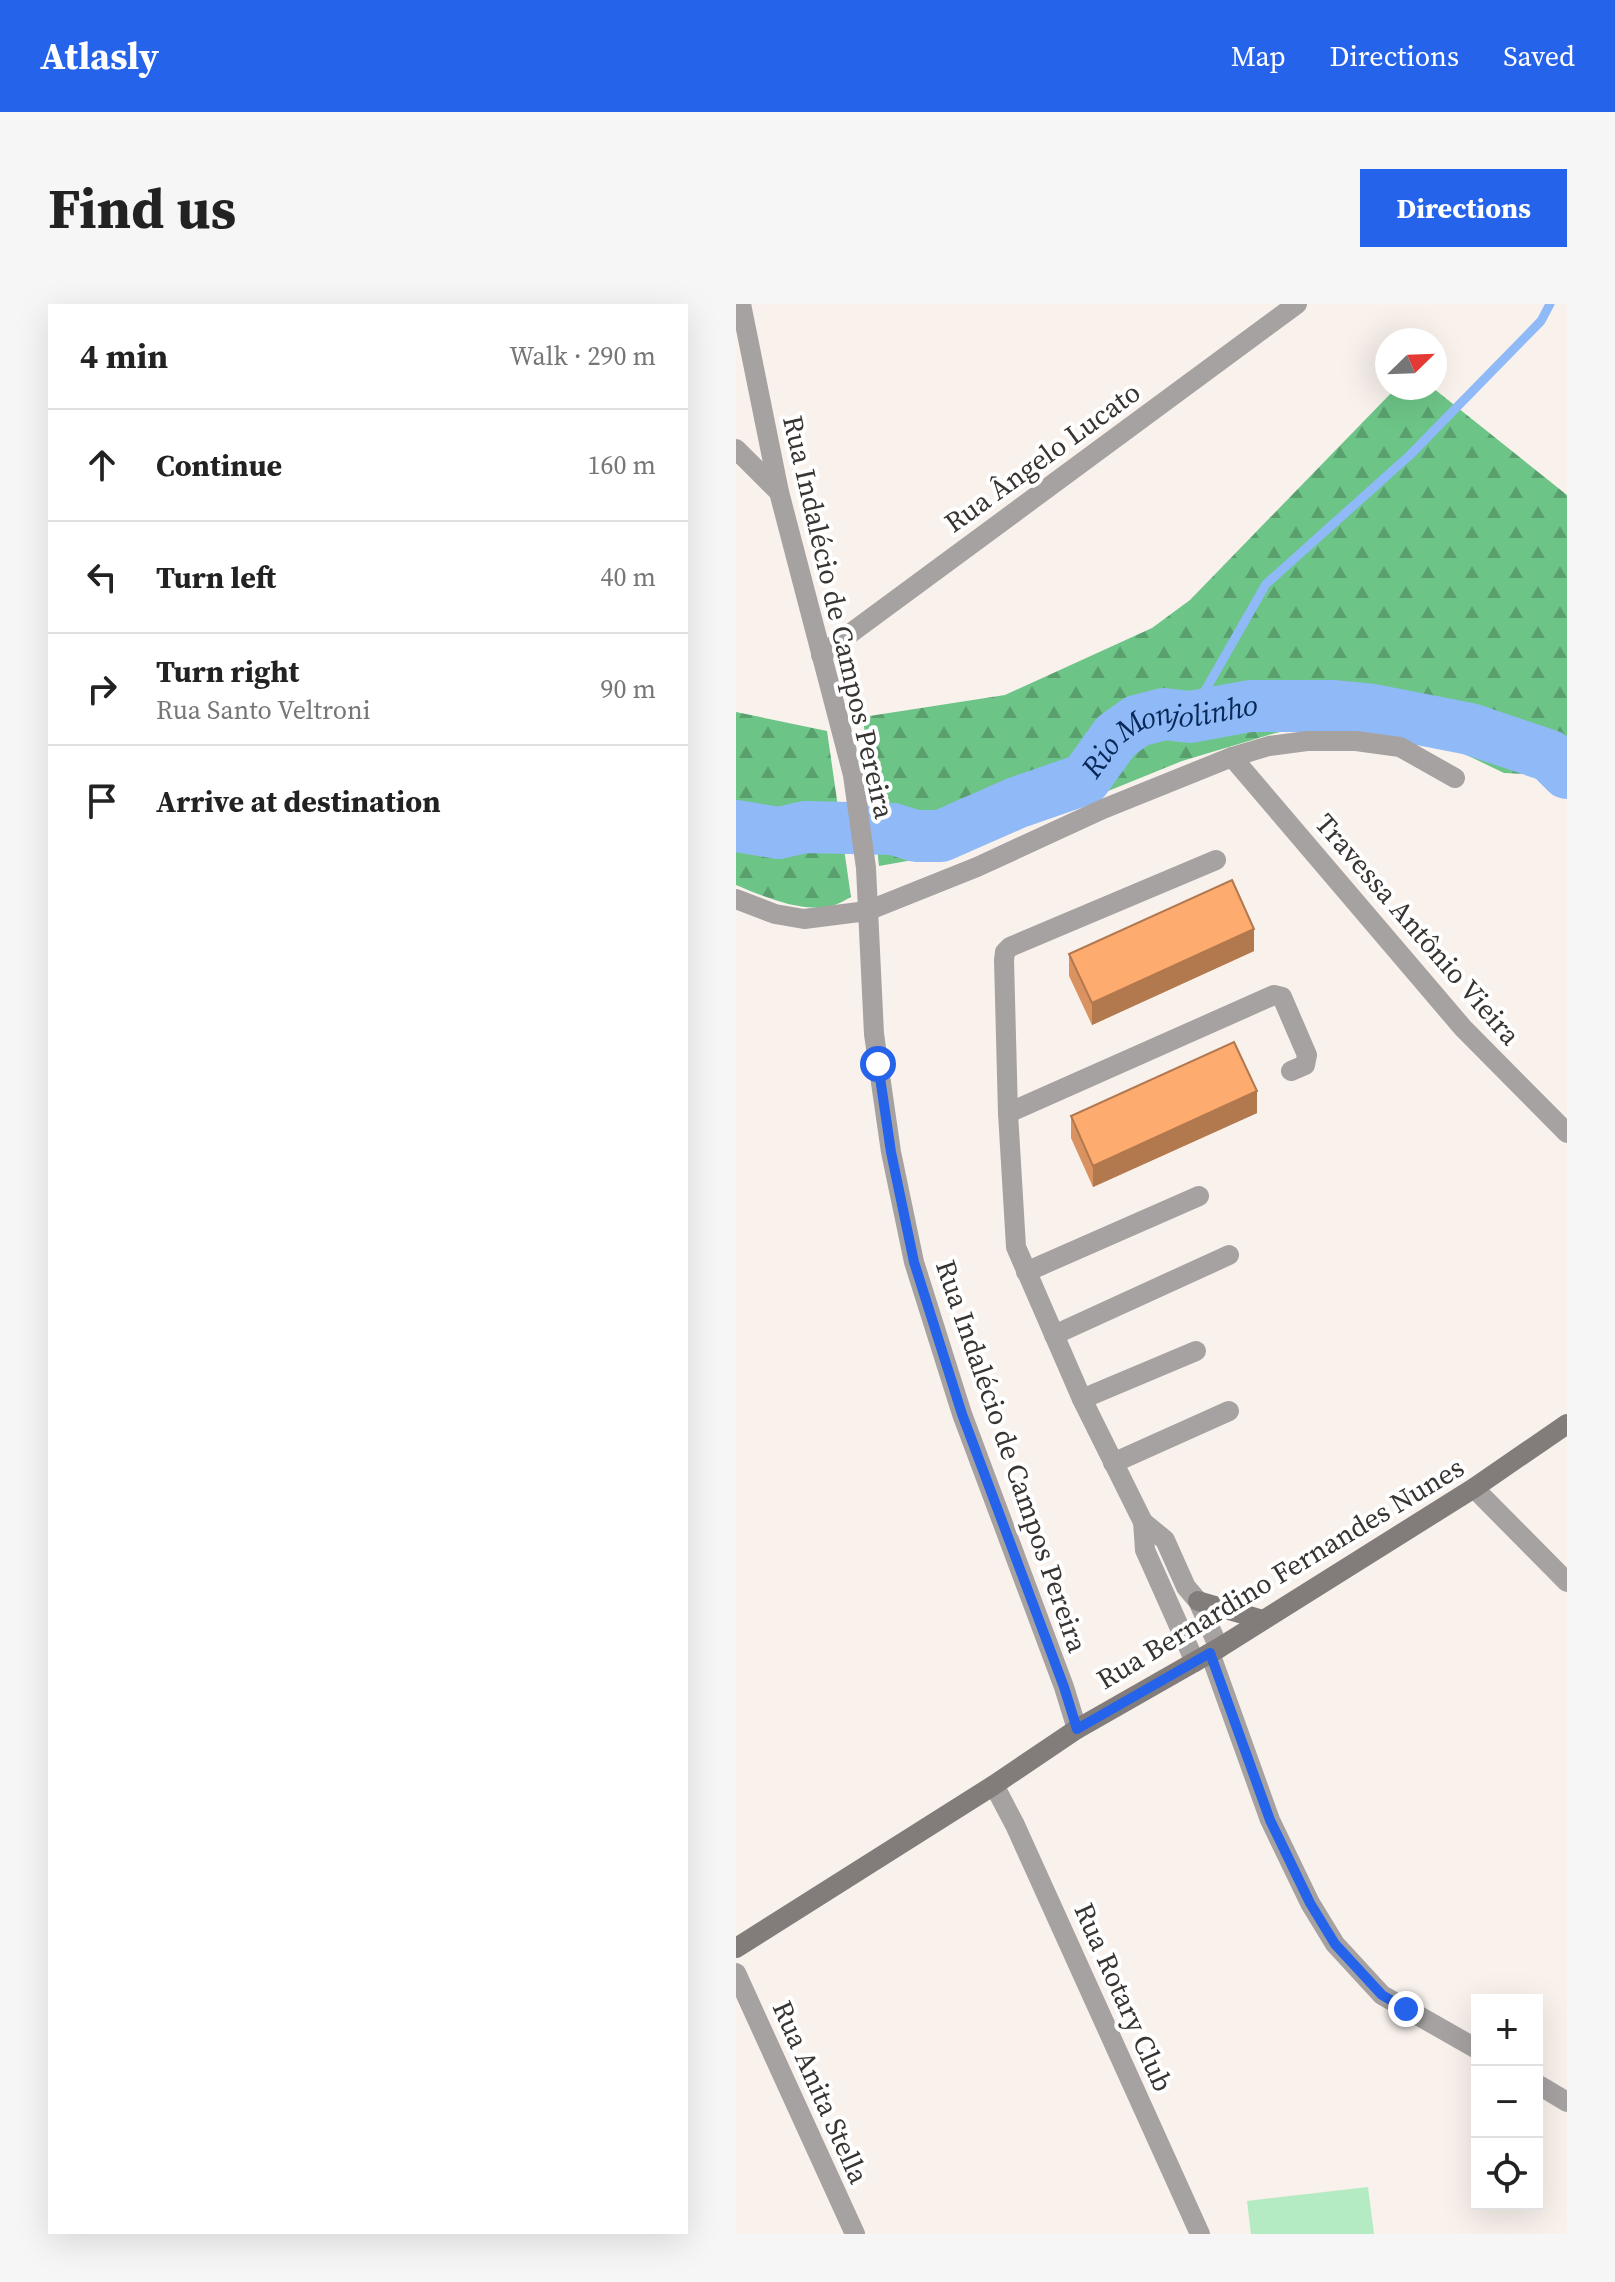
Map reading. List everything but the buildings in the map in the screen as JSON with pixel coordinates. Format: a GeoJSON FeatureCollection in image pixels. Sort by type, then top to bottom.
{"type":"FeatureCollection","features":[{"type":"Feature","properties":{"kind":"street","name":"Rua Indalécio de Campos Pereira"},"geometry":{"type":"LineString","coordinates":[[741,304],[779,492],[853,775],[866,868],[874,1034],[891,1152],[914,1262],[962,1414],[1077,1729]]}},
{"type":"Feature","properties":{"kind":"street","name":"Rua Ângelo Lucato"},"geometry":{"type":"LineString","coordinates":[[821,655],[1297,304]]}},
{"type":"Feature","properties":{"kind":"street"},"geometry":{"type":"LineString","coordinates":[[736,449],[779,492]]}},
{"type":"Feature","properties":{"kind":"street"},"geometry":{"type":"LineString","coordinates":[[736,899],[775,914],[804,919],[867,911],[977,867],[1103,809],[1232,757],[1269,746],[1307,741],[1356,741],[1400,747],[1455,778]]}},
{"type":"Feature","properties":{"kind":"street","name":"Travessa Antônio Vieira"},"geometry":{"type":"LineString","coordinates":[[1232,757],[1463,1028],[1567,1133]]}},
{"type":"Feature","properties":{"kind":"street"},"geometry":{"type":"LineString","coordinates":[[1208,1655],[1145,1550],[1143,1522],[1082,1399],[1016,1247],[1008,1113],[1005,952],[1010,947],[1216,860]]}},
{"type":"Feature","properties":{"kind":"street"},"geometry":{"type":"LineString","coordinates":[[1008,1113],[1274,995],[1282,997],[1307,1055],[1305,1065],[1291,1071]]}},
{"type":"Feature","properties":{"kind":"street"},"geometry":{"type":"LineString","coordinates":[[1026,1272],[1199,1196]]}},
{"type":"Feature","properties":{"kind":"street"},"geometry":{"type":"LineString","coordinates":[[1054,1335],[1229,1255]]}},
{"type":"Feature","properties":{"kind":"street"},"geometry":{"type":"LineString","coordinates":[[1082,1399],[1196,1351]]}},
{"type":"Feature","properties":{"kind":"street"},"geometry":{"type":"LineString","coordinates":[[1113,1463],[1229,1411]]}},
{"type":"Feature","properties":{"kind":"street","name":"Rua Bernardino Fernandes Nunes"},"geometry":{"type":"LineString","coordinates":[[736,1948],[1077,1729],[1208,1655],[1474,1488],[1567,1424]]}},
{"type":"Feature","properties":{"kind":"street"},"geometry":{"type":"LineString","coordinates":[[1474,1488],[1567,1582]]}},
{"type":"Feature","properties":{"kind":"street"},"geometry":{"type":"LineString","coordinates":[[1143,1522],[1165,1540],[1186,1587],[1198,1601],[1208,1655],[1270,1820],[1310,1903],[1335,1944],[1382,1995],[1471,2046]]}},
{"type":"Feature","properties":{"kind":"street"},"geometry":{"type":"LineString","coordinates":[[1198,1601],[1263,1620]]}},
{"type":"Feature","properties":{"kind":"street","name":"Rua Rotary Club"},"geometry":{"type":"LineString","coordinates":[[994,1785],[1015,1825],[1200,2234]]}},
{"type":"Feature","properties":{"kind":"street","name":"Rua Anita Stella"},"geometry":{"type":"LineString","coordinates":[[736,1973],[855,2234]]}},
{"type":"Feature","properties":{"kind":"street"},"geometry":{"type":"LineString","coordinates":[[1543,2088],[1567,2102]]}},
{"type":"Feature","properties":{"kind":"green space"},"geometry":{"type":"Polygon","coordinates":[[[1447,399],[1567,495],[1567,796],[1547,775],[1504,773],[1454,749],[1394,728],[1320,722],[1182,761],[958,852],[879,866],[863,717],[1005,695],[1152,628],[1190,600],[1384,400],[1447,399]]]}},
{"type":"Feature","properties":{"kind":"green space"},"geometry":{"type":"Polygon","coordinates":[[[736,712],[827,731],[851,897],[822,907],[797,906],[736,885],[736,712]]]}},
{"type":"Feature","properties":{"kind":"green space"},"geometry":{"type":"Polygon","coordinates":[[[1368,2187],[1374,2234],[1251,2234],[1247,2201],[1368,2187]]]}},
{"type":"Feature","properties":{"kind":"waterway"},"geometry":{"type":"LineString","coordinates":[[1190,717],[1266,584],[1410,455],[1541,321],[1550,304]]}},
{"type":"Feature","properties":{"kind":"waterway","name":"Rio Monjolinho"},"geometry":{"type":"LineString","coordinates":[[736,826],[779,833],[805,827],[893,829],[916,836],[941,836],[1016,803],[1085,779],[1116,736],[1137,721],[1164,714],[1190,717],[1250,706],[1332,706],[1373,710],[1470,729],[1550,756],[1567,773]]}},
{"type":"Feature","properties":{"kind":"route"},"geometry":{"type":"LineString","coordinates":[[878,1064],[891,1152],[914,1262],[962,1414],[1077,1729],[1210,1653],[1270,1820],[1310,1903],[1335,1944],[1382,1995],[1406,2009]]}}]}
